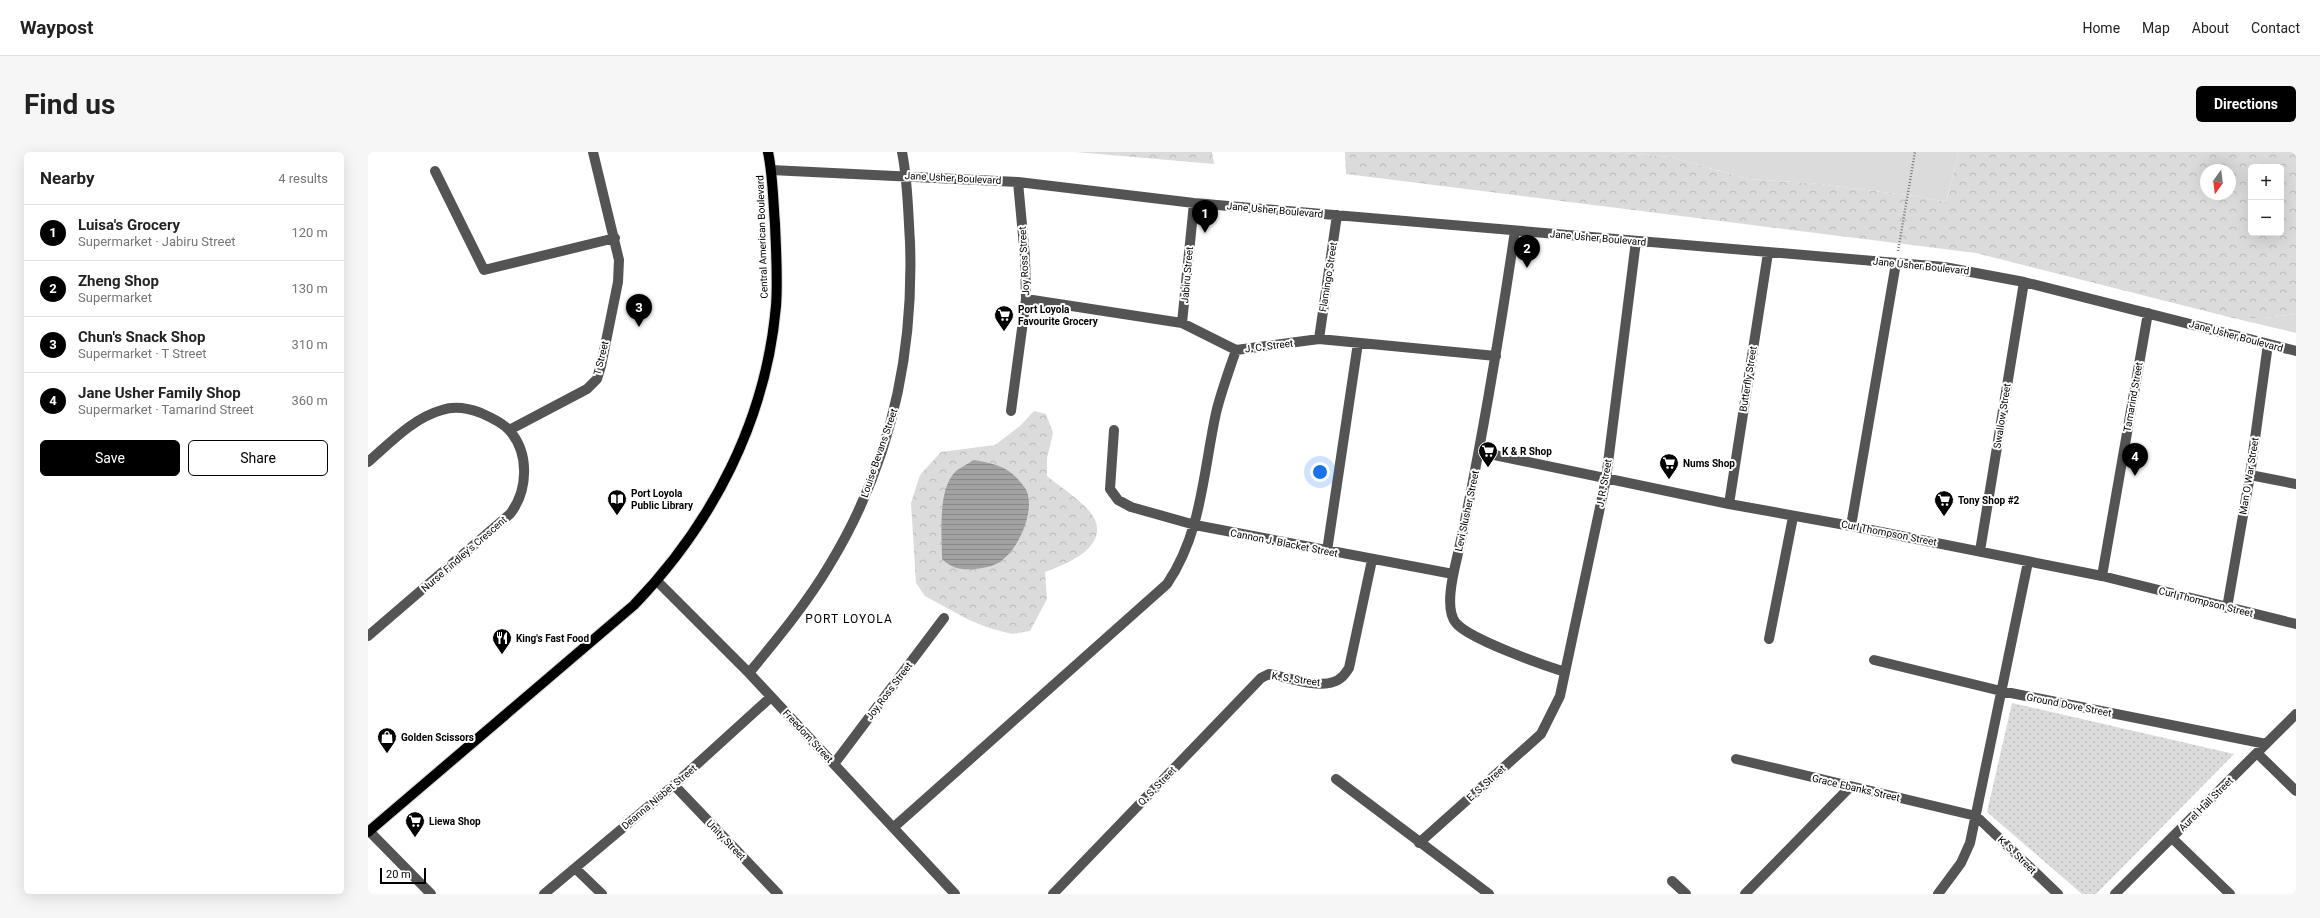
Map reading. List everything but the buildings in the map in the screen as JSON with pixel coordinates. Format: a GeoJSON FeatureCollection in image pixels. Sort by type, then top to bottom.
{"type":"FeatureCollection","features":[{"type":"Feature","properties":{"kind":"main road","name":"Central American Boulevard"},"geometry":{"type":"LineString","coordinates":[[369,832],[634,605],[657,581],[692,534],[721,487],[742,446],[759,401],[770,350],[776,304],[776,244],[771,170],[768,152]]}},
{"type":"Feature","properties":{"kind":"street","name":"T Street"},"geometry":{"type":"LineString","coordinates":[[509,430],[587,389],[597,379],[618,282],[619,260],[615,238],[593,152]]}},
{"type":"Feature","properties":{"kind":"street","name":"Louise Bevans Street"},"geometry":{"type":"LineString","coordinates":[[749,672],[788,626],[831,563],[863,500],[889,431],[898,398],[909,324],[911,293],[907,175],[902,152]]}},
{"type":"Feature","properties":{"kind":"street","name":"Jane Usher Boulevard"},"geometry":{"type":"LineString","coordinates":[[771,170],[907,175],[1018,182],[1194,203],[1966,270],[2024,282],[2148,312],[2296,351]]}},
{"type":"Feature","properties":{"kind":"street"},"geometry":{"type":"LineString","coordinates":[[435,171],[484,270],[615,238]]}},
{"type":"Feature","properties":{"kind":"street","name":"Joy Ross Street"},"geometry":{"type":"LineString","coordinates":[[1011,410],[1026,298],[1025,257],[1018,182]]}},
{"type":"Feature","properties":{"kind":"street","name":"Jabiru Street"},"geometry":{"type":"LineString","coordinates":[[1182,323],[1194,203]]}},
{"type":"Feature","properties":{"kind":"street","name":"Flamingo Street"},"geometry":{"type":"LineString","coordinates":[[1319,339],[1338,215]]}},
{"type":"Feature","properties":{"kind":"street","name":"Levi Slusher Street"},"geometry":{"type":"LineString","coordinates":[[1515,231],[1480,452],[1453,574],[1450,609],[1455,622],[1469,634],[1565,672]]}},
{"type":"Feature","properties":{"kind":"street","name":"J. R. Street"},"geometry":{"type":"LineString","coordinates":[[1549,719],[1560,696],[1606,479],[1636,241]]}},
{"type":"Feature","properties":{"kind":"street","name":"Butterfly Street"},"geometry":{"type":"LineString","coordinates":[[1728,504],[1768,254]]}},
{"type":"Feature","properties":{"kind":"street"},"geometry":{"type":"LineString","coordinates":[[1851,526],[1896,263]]}},
{"type":"Feature","properties":{"kind":"street","name":"Swallow Street"},"geometry":{"type":"LineString","coordinates":[[1980,551],[2024,282]]}},
{"type":"Feature","properties":{"kind":"street","name":"J. C. Street"},"geometry":{"type":"LineString","coordinates":[[1026,298],[1182,323],[1236,350],[1319,339],[1496,356]]}},
{"type":"Feature","properties":{"kind":"street","name":"Tamarind Street"},"geometry":{"type":"LineString","coordinates":[[2102,576],[2148,312]]}},
{"type":"Feature","properties":{"kind":"street"},"geometry":{"type":"LineString","coordinates":[[1328,551],[1358,342]]}},
{"type":"Feature","properties":{"kind":"street","name":"Man O War Street"},"geometry":{"type":"LineString","coordinates":[[2227,608],[2250,475],[2268,344]]}},
{"type":"Feature","properties":{"kind":"street"},"geometry":{"type":"LineString","coordinates":[[894,827],[1167,584],[1178,568],[1195,525],[1216,412],[1236,350]]}},
{"type":"Feature","properties":{"kind":"street","name":"Nurse Findley's Crescent"},"geometry":{"type":"LineString","coordinates":[[368,462],[417,420],[442,410],[458,407],[476,411],[492,417],[509,430],[521,450],[524,468],[523,487],[518,503],[497,526],[368,636]]}},
{"type":"Feature","properties":{"kind":"street","name":"Cannon J. Blacket Street"},"geometry":{"type":"LineString","coordinates":[[1114,430],[1110,489],[1118,500],[1130,507],[1195,525],[1372,560],[1453,574]]}},
{"type":"Feature","properties":{"kind":"street","name":"Curl Thompson Street"},"geometry":{"type":"LineString","coordinates":[[1480,452],[1793,517],[1851,526],[2102,576],[2296,624]]}},
{"type":"Feature","properties":{"kind":"street"},"geometry":{"type":"LineString","coordinates":[[2250,475],[2296,484]]}},
{"type":"Feature","properties":{"kind":"street"},"geometry":{"type":"LineString","coordinates":[[1769,639],[1793,517]]}},
{"type":"Feature","properties":{"kind":"street","name":"K. S. Street"},"geometry":{"type":"LineString","coordinates":[[1261,678],[1269,674],[1316,683],[1332,683],[1342,678],[1349,668],[1372,560]]}},
{"type":"Feature","properties":{"kind":"street"},"geometry":{"type":"LineString","coordinates":[[1938,894],[1961,863],[1970,843],[2028,562]]}},
{"type":"Feature","properties":{"kind":"street","name":"Freedom Street"},"geometry":{"type":"LineString","coordinates":[[657,581],[749,672],[956,894]]}},
{"type":"Feature","properties":{"kind":"street","name":"Joy Ross Street"},"geometry":{"type":"LineString","coordinates":[[834,764],[944,618]]}},
{"type":"Feature","properties":{"kind":"street","name":"Ground Dove Street"},"geometry":{"type":"LineString","coordinates":[[1874,660],[2001,691],[2266,744]]}},
{"type":"Feature","properties":{"kind":"street","name":"Q. S. Street"},"geometry":{"type":"LineString","coordinates":[[1053,894],[1261,678]]}},
{"type":"Feature","properties":{"kind":"street","name":"Deanna Nisbet Street"},"geometry":{"type":"LineString","coordinates":[[544,894],[674,785],[771,697]]}},
{"type":"Feature","properties":{"kind":"street","name":"Aurel Hall Street"},"geometry":{"type":"LineString","coordinates":[[2115,894],[2296,714]]}},
{"type":"Feature","properties":{"kind":"street","name":"E. S. Street"},"geometry":{"type":"LineString","coordinates":[[1419,843],[1541,734],[1549,719]]}},
{"type":"Feature","properties":{"kind":"street"},"geometry":{"type":"LineString","coordinates":[[2258,753],[2296,791]]}},
{"type":"Feature","properties":{"kind":"street","name":"Grace Ebanks Street"},"geometry":{"type":"LineString","coordinates":[[1736,759],[1850,788],[1976,816]]}},
{"type":"Feature","properties":{"kind":"street"},"geometry":{"type":"LineString","coordinates":[[1336,778],[1419,843],[1488,894]]}},
{"type":"Feature","properties":{"kind":"street","name":"Unity Street"},"geometry":{"type":"LineString","coordinates":[[674,785],[778,894]]}},
{"type":"Feature","properties":{"kind":"street"},"geometry":{"type":"LineString","coordinates":[[1745,894],[1850,788]]}},
{"type":"Feature","properties":{"kind":"street","name":"K. S. Street"},"geometry":{"type":"LineString","coordinates":[[1976,816],[2058,894]]}},
{"type":"Feature","properties":{"kind":"street"},"geometry":{"type":"LineString","coordinates":[[369,832],[431,894]]}},
{"type":"Feature","properties":{"kind":"street"},"geometry":{"type":"LineString","coordinates":[[2172,838],[2230,894]]}},
{"type":"Feature","properties":{"kind":"street"},"geometry":{"type":"LineString","coordinates":[[575,868],[602,894]]}},
{"type":"Feature","properties":{"kind":"street"},"geometry":{"type":"LineString","coordinates":[[1672,881],[1686,894]]}},
{"type":"Feature","properties":{"kind":"path"},"geometry":{"type":"LineString","coordinates":[[1896,263],[1915,152]]}},
{"type":"Feature","properties":{"kind":"green space"},"geometry":{"type":"Polygon","coordinates":[[[1076,152],[1212,152],[1214,164],[1076,152]]]}},
{"type":"Feature","properties":{"kind":"green space"},"geometry":{"type":"Polygon","coordinates":[[[1345,152],[1611,152],[1671,157],[1748,179],[1810,183],[1915,196],[1946,202],[1959,152],[2296,152],[2296,314],[2265,318],[2233,318],[1976,253],[1346,174],[1345,152]]]}},
{"type":"Feature","properties":{"kind":"green space"},"geometry":{"type":"Polygon","coordinates":[[[1611,152],[1959,152],[1946,202],[1915,196],[1810,183],[1748,179],[1671,157],[1611,152]]]}},
{"type":"Feature","properties":{"kind":"green space"},"geometry":{"type":"Polygon","coordinates":[[[2296,314],[2296,333],[2233,318],[2265,318],[2296,314]]]}},
{"type":"Feature","properties":{"kind":"green space"},"geometry":{"type":"Polygon","coordinates":[[[1034,411],[1046,414],[1053,433],[1047,458],[1047,476],[1074,496],[1087,508],[1095,520],[1097,530],[1095,539],[1082,554],[1063,565],[1045,572],[1047,599],[1030,631],[1012,634],[989,628],[969,620],[925,596],[916,583],[911,503],[920,475],[941,452],[995,445],[1020,426],[1034,411]]]}},
{"type":"Feature","properties":{"kind":"green space"},"geometry":{"type":"Polygon","coordinates":[[[2012,703],[2234,754],[2096,894],[2082,894],[1987,812],[2012,703]]]}},
{"type":"Feature","properties":{"kind":"shaded area"},"geometry":{"type":"Polygon","coordinates":[[[974,460],[999,466],[1010,472],[1024,486],[1027,492],[1029,501],[1028,511],[1026,521],[1017,542],[1004,559],[991,566],[975,569],[961,569],[950,565],[942,559],[941,525],[943,500],[950,479],[956,471],[974,460]]]}},
{"type":"Feature","properties":{"kind":"place","name":"Luisa's Grocery"},"geometry":{"type":"Point","coordinates":[1205,233]}},
{"type":"Feature","properties":{"kind":"place","name":"Zheng Shop"},"geometry":{"type":"Point","coordinates":[1527,268]}},
{"type":"Feature","properties":{"kind":"place","name":"Chun's Snack Shop"},"geometry":{"type":"Point","coordinates":[639,327]}},
{"type":"Feature","properties":{"kind":"place","name":"Port Loyola Favourite Grocery"},"geometry":{"type":"Point","coordinates":[1004,332]}},
{"type":"Feature","properties":{"kind":"place","name":"K & R Shop"},"geometry":{"type":"Point","coordinates":[1488,468]}},
{"type":"Feature","properties":{"kind":"place","name":"Jane Usher Family Shop"},"geometry":{"type":"Point","coordinates":[2135,476]}},
{"type":"Feature","properties":{"kind":"place","name":"Nums Shop"},"geometry":{"type":"Point","coordinates":[1669,480]}},
{"type":"Feature","properties":{"kind":"place","name":"Port Loyola Public Library"},"geometry":{"type":"Point","coordinates":[617,516]}},
{"type":"Feature","properties":{"kind":"place","name":"Tony Shop #2"},"geometry":{"type":"Point","coordinates":[1944,517]}},
{"type":"Feature","properties":{"kind":"place","name":"King's Fast Food"},"geometry":{"type":"Point","coordinates":[502,655]}},
{"type":"Feature","properties":{"kind":"place","name":"Golden Scissors"},"geometry":{"type":"Point","coordinates":[387,754]}},
{"type":"Feature","properties":{"kind":"place","name":"Liewa Shop"},"geometry":{"type":"Point","coordinates":[415,838]}},
{"type":"Feature","properties":{"kind":"district","name":"PORT LOYOLA"},"geometry":{"type":"Point","coordinates":[849,619]}}]}
